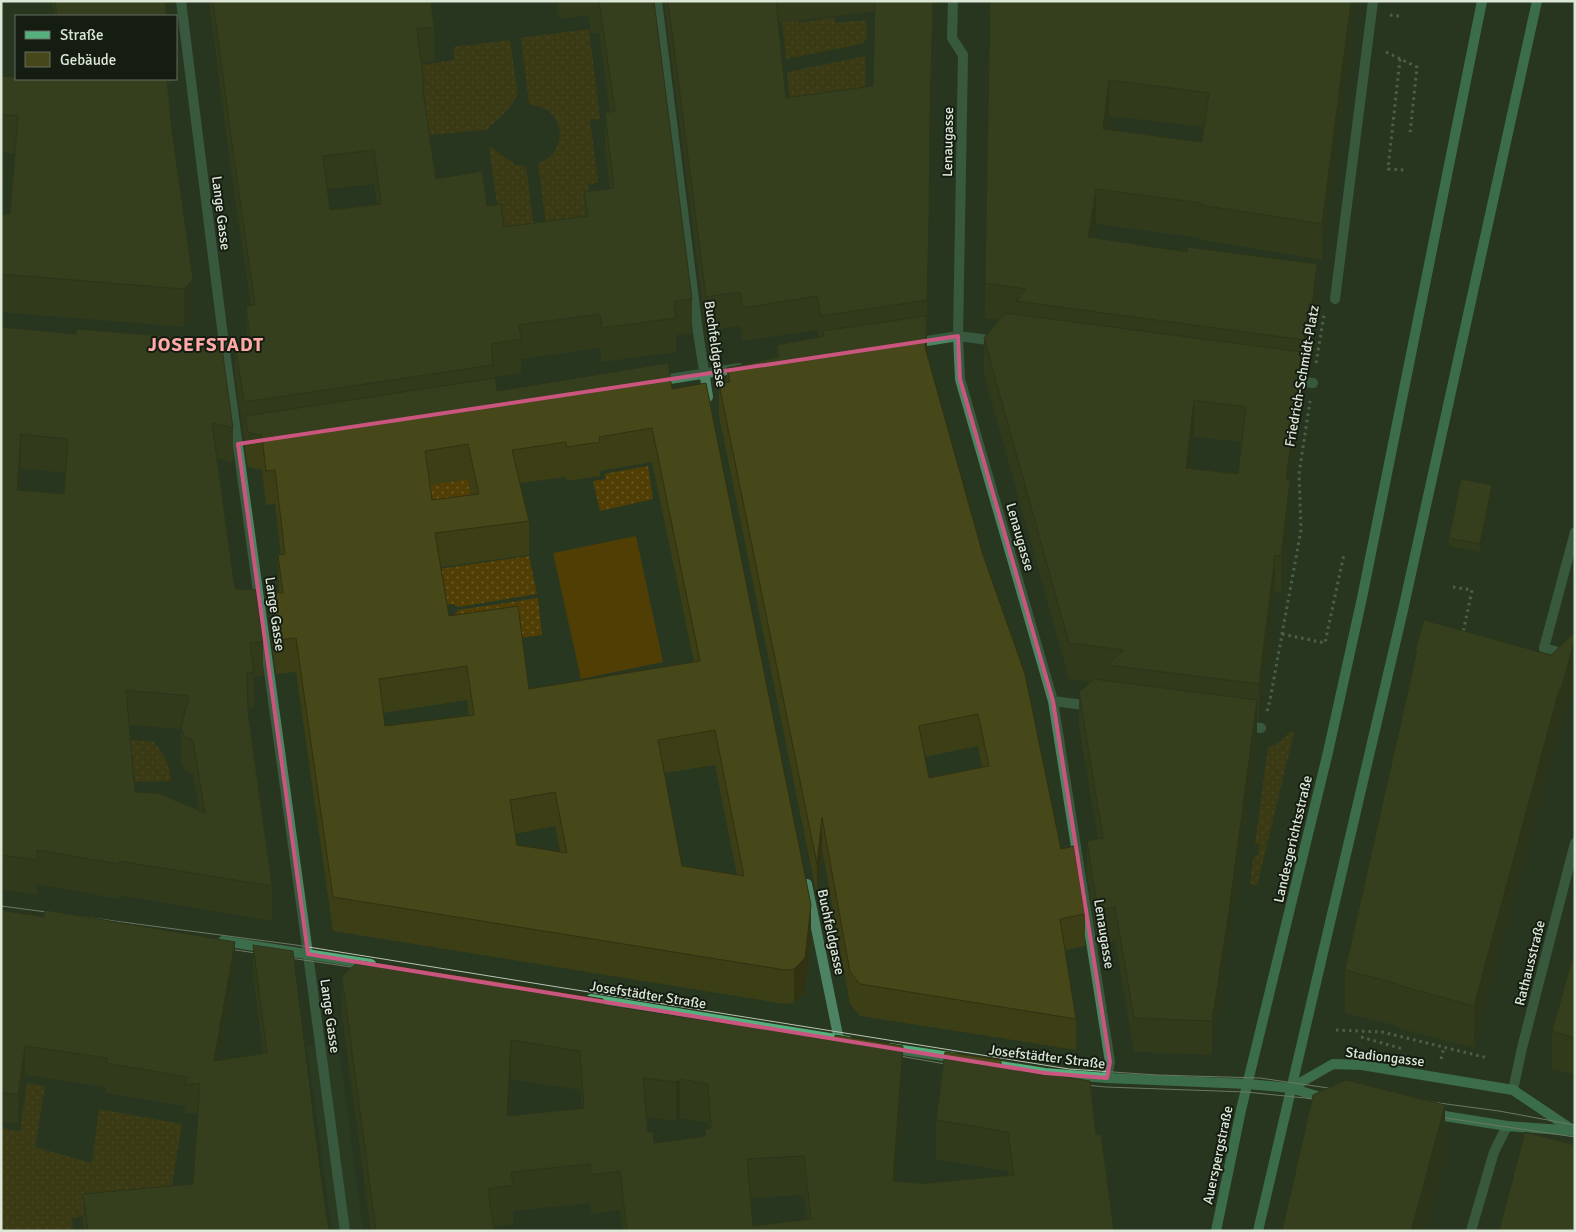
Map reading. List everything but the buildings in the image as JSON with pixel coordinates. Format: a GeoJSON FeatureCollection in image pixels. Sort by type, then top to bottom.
{"type":"FeatureCollection","features":[{"type":"Feature","properties":{"kind":"main road","name":"Landesgerichtsstraße"},"geometry":{"type":"LineString","coordinates":[[1248,1084],[1326,761],[1362,598],[1482,1]]}},
{"type":"Feature","properties":{"kind":"main road"},"geometry":{"type":"LineString","coordinates":[[1258,1231],[1403,610],[1537,1]]}},
{"type":"Feature","properties":{"kind":"main road"},"geometry":{"type":"LineString","coordinates":[[217,940],[377,965]]}},
{"type":"Feature","properties":{"kind":"main road","name":"Josefstädter Straße"},"geometry":{"type":"LineString","coordinates":[[584,998],[859,1043]]}},
{"type":"Feature","properties":{"kind":"main road","name":"Josefstädter Straße"},"geometry":{"type":"LineString","coordinates":[[878,1046],[1045,1073],[1291,1088]]}},
{"type":"Feature","properties":{"kind":"main road","name":"Stadiongasse"},"geometry":{"type":"LineString","coordinates":[[1291,1088],[1333,1064],[1362,1065],[1513,1090],[1575,1131],[1507,1126],[1422,1112]]}},
{"type":"Feature","properties":{"kind":"main road","name":"Auerspergstraße"},"geometry":{"type":"LineString","coordinates":[[1216,1231],[1248,1084]]}},
{"type":"Feature","properties":{"kind":"main road"},"geometry":{"type":"LineString","coordinates":[[1291,1088],[1337,1101]]}},
{"type":"Feature","properties":{"kind":"street","name":"Lange Gasse"},"geometry":{"type":"LineString","coordinates":[[181,1],[220,352],[243,443],[345,1231]]}},
{"type":"Feature","properties":{"kind":"street","name":"Buchfeldgasse"},"geometry":{"type":"LineString","coordinates":[[657,1],[710,410]]}},
{"type":"Feature","properties":{"kind":"street","name":"Lenaugasse"},"geometry":{"type":"LineString","coordinates":[[953,1],[952,38],[963,55],[958,336],[960,379],[1053,701],[1110,1062],[1107,1078]]}},
{"type":"Feature","properties":{"kind":"street","name":"Friedrich-Schmidt-Platz"},"geometry":{"type":"LineString","coordinates":[[1335,299],[1373,1]]}},
{"type":"Feature","properties":{"kind":"street"},"geometry":{"type":"LineString","coordinates":[[900,345],[958,336],[1007,343]]}},
{"type":"Feature","properties":{"kind":"street"},"geometry":{"type":"LineString","coordinates":[[644,383],[747,367]]}},
{"type":"Feature","properties":{"kind":"street"},"geometry":{"type":"LineString","coordinates":[[1274,378],[1313,383]]}},
{"type":"Feature","properties":{"kind":"street"},"geometry":{"type":"LineString","coordinates":[[1575,532],[1544,648],[1575,656]]}},
{"type":"Feature","properties":{"kind":"street"},"geometry":{"type":"LineString","coordinates":[[1053,701],[1103,708]]}},
{"type":"Feature","properties":{"kind":"street"},"geometry":{"type":"LineString","coordinates":[[1231,724],[1261,728]]}},
{"type":"Feature","properties":{"kind":"street","name":"Rathausstraße"},"geometry":{"type":"LineString","coordinates":[[1513,1090],[1575,843]]}},
{"type":"Feature","properties":{"kind":"street","name":"Buchfeldgasse"},"geometry":{"type":"LineString","coordinates":[[806,877],[839,1040]]}},
{"type":"Feature","properties":{"kind":"street"},"geometry":{"type":"LineString","coordinates":[[1471,1231],[1494,1152],[1507,1126]]}},
{"type":"Feature","properties":{"kind":"path"},"geometry":{"type":"LineString","coordinates":[[1368,44],[1417,67],[1410,134]]}},
{"type":"Feature","properties":{"kind":"path"},"geometry":{"type":"LineString","coordinates":[[1400,58],[1388,169],[1405,170]]}},
{"type":"Feature","properties":{"kind":"path","name":"Friedrich-Schmidt-Platz"},"geometry":{"type":"LineString","coordinates":[[1261,728],[1270,700],[1301,530],[1299,474],[1326,303],[1335,299]]}},
{"type":"Feature","properties":{"kind":"path"},"geometry":{"type":"LineString","coordinates":[[1282,634],[1324,643],[1344,554]]}},
{"type":"Feature","properties":{"kind":"path"},"geometry":{"type":"LineString","coordinates":[[1454,587],[1472,590],[1462,635]]}},
{"type":"Feature","properties":{"kind":"path"},"geometry":{"type":"LineString","coordinates":[[1336,1030],[1382,1032],[1488,1058]]}},
{"type":"Feature","properties":{"kind":"path"},"geometry":{"type":"LineString","coordinates":[[1361,1037],[1404,1050]]}},
{"type":"Feature","properties":{"kind":"highlighted area"},"geometry":{"type":"Polygon","coordinates":[[[958,336],[960,379],[1053,701],[1110,1062],[1107,1078],[1045,1073],[308,954],[238,444],[958,336]]]}},
{"type":"Feature","properties":{"kind":"shaded area"},"geometry":{"type":"Polygon","coordinates":[[[780,1],[796,1],[799,23],[834,17],[835,23],[866,20],[867,39],[861,44],[786,59],[780,1]]]}},
{"type":"Feature","properties":{"kind":"shaded area"},"geometry":{"type":"Polygon","coordinates":[[[589,29],[600,119],[590,120],[598,182],[588,185],[592,218],[546,225],[538,163],[546,160],[556,149],[560,135],[559,127],[551,113],[544,108],[529,104],[521,38],[589,29]]]}},
{"type":"Feature","properties":{"kind":"shaded area"},"geometry":{"type":"Polygon","coordinates":[[[510,40],[518,95],[506,112],[486,130],[429,135],[421,65],[454,60],[454,47],[510,40]]]}},
{"type":"Feature","properties":{"kind":"shaded area"},"geometry":{"type":"Polygon","coordinates":[[[865,56],[866,115],[793,128],[787,72],[865,56]]]}},
{"type":"Feature","properties":{"kind":"shaded area"},"geometry":{"type":"Polygon","coordinates":[[[489,146],[516,165],[526,166],[534,229],[501,233],[489,146]]]}},
{"type":"Feature","properties":{"kind":"shaded area"},"geometry":{"type":"Polygon","coordinates":[[[648,466],[653,499],[600,511],[593,481],[606,479],[604,474],[648,466]]]}},
{"type":"Feature","properties":{"kind":"shaded area"},"geometry":{"type":"Polygon","coordinates":[[[468,479],[479,528],[432,534],[425,485],[468,479]]]}},
{"type":"Feature","properties":{"kind":"shaded area"},"geometry":{"type":"Polygon","coordinates":[[[636,536],[663,662],[581,679],[553,553],[636,536]]]}},
{"type":"Feature","properties":{"kind":"shaded area"},"geometry":{"type":"Polygon","coordinates":[[[529,556],[537,594],[458,607],[453,604],[444,605],[438,569],[529,556]]]}},
{"type":"Feature","properties":{"kind":"shaded area"},"geometry":{"type":"Polygon","coordinates":[[[538,598],[542,635],[452,646],[454,616],[458,610],[538,598]]]}},
{"type":"Feature","properties":{"kind":"shaded area"},"geometry":{"type":"Polygon","coordinates":[[[1290,732],[1294,733],[1257,886],[1250,884],[1253,858],[1258,855],[1259,844],[1255,844],[1268,747],[1278,743],[1290,732]]]}},
{"type":"Feature","properties":{"kind":"shaded area"},"geometry":{"type":"Polygon","coordinates":[[[130,740],[154,742],[166,760],[171,781],[135,782],[130,740]]]}},
{"type":"Feature","properties":{"kind":"shaded area"},"geometry":{"type":"Polygon","coordinates":[[[338,1042],[363,1231],[332,1231],[307,1046],[338,1042]]]}},
{"type":"Feature","properties":{"kind":"shaded area"},"geometry":{"type":"Polygon","coordinates":[[[27,1083],[45,1086],[35,1147],[92,1163],[99,1109],[182,1124],[169,1202],[72,1218],[73,1231],[1,1231],[1,1128],[20,1131],[27,1083]]]}},
{"type":"Feature","properties":{"kind":"tram line"},"geometry":{"type":"LineString","coordinates":[[1,906],[296,945],[1069,1069],[1157,1075],[1260,1078],[1342,1090]]}},
{"type":"Feature","properties":{"kind":"tram line"},"geometry":{"type":"LineString","coordinates":[[222,948],[365,969]]}},
{"type":"Feature","properties":{"kind":"tram line"},"geometry":{"type":"LineString","coordinates":[[888,1054],[957,1066]]}},
{"type":"Feature","properties":{"kind":"tram line"},"geometry":{"type":"LineString","coordinates":[[1076,1084],[1106,1087],[1246,1092],[1325,1100]]}},
{"type":"Feature","properties":{"kind":"tram line"},"geometry":{"type":"LineString","coordinates":[[1424,1101],[1499,1111],[1575,1125]]}},
{"type":"Feature","properties":{"kind":"tram line"},"geometry":{"type":"LineString","coordinates":[[1432,1116],[1575,1137]]}},
{"type":"Feature","properties":{"kind":"district","name":"JOSEFSTADT"},"geometry":{"type":"Point","coordinates":[206,345]}}]}
